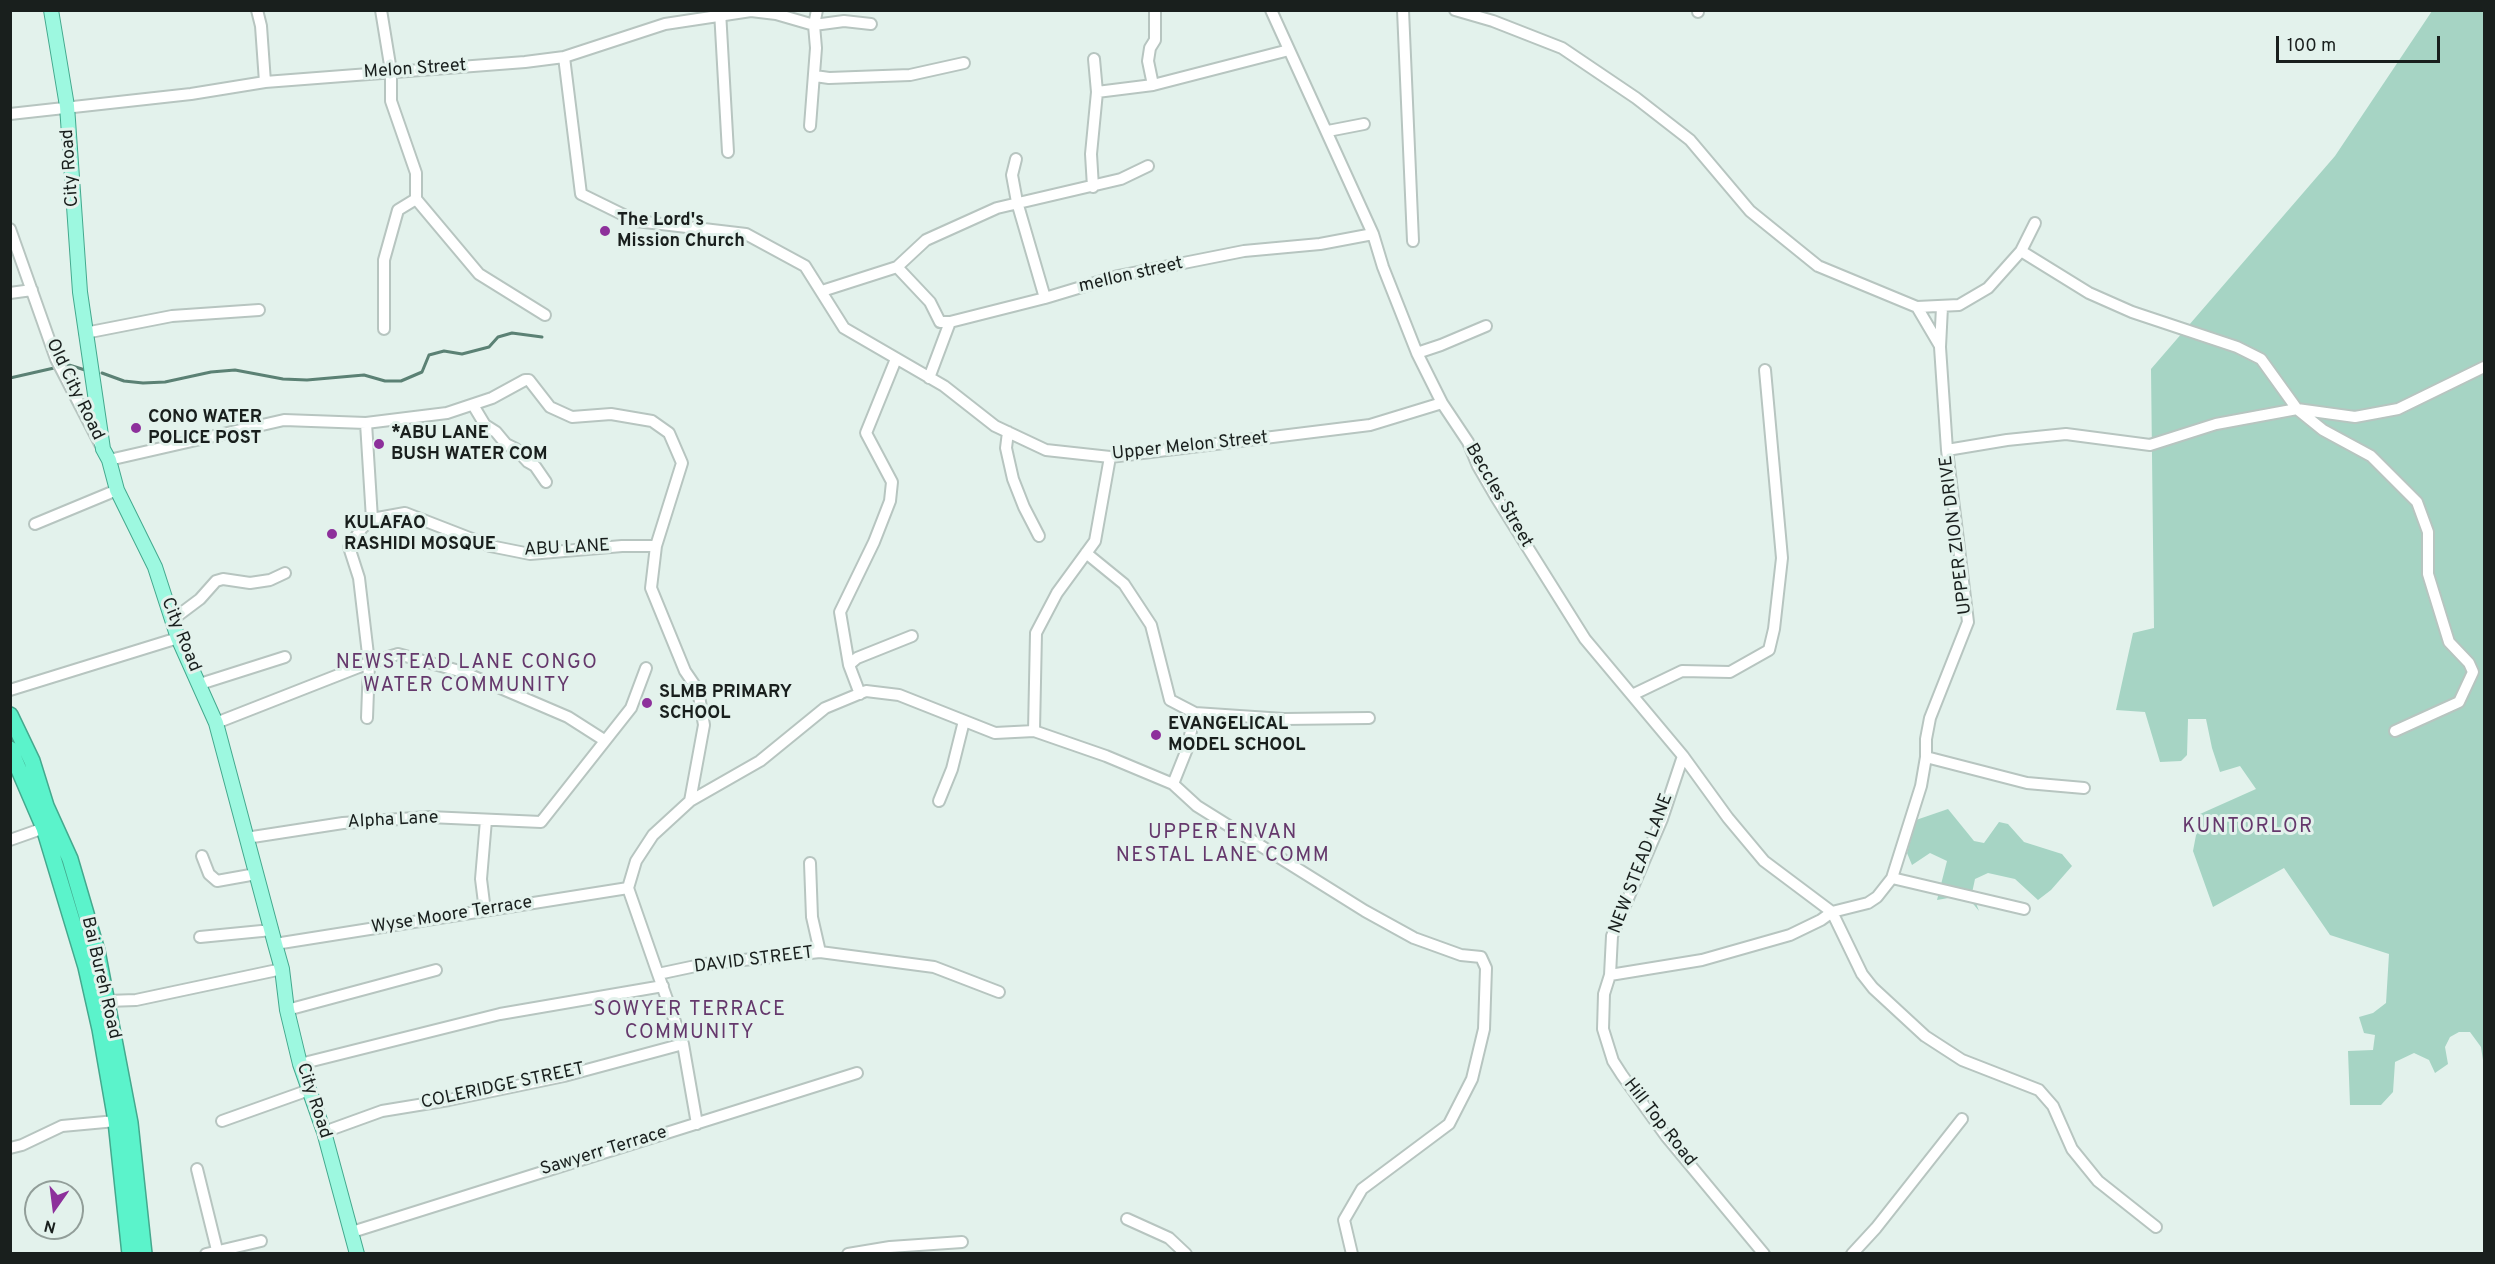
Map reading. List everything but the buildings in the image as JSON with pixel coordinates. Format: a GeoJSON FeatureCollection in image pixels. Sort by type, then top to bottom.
{"type":"FeatureCollection","features":[{"type":"Feature","properties":{"kind":"highway","name":"Bai Bureh Road"},"geometry":{"type":"LineString","coordinates":[[10,715],[32,761],[46,806],[70,859],[97,951],[130,1124],[144,1254]]}},
{"type":"Feature","properties":{"kind":"highway","name":"Bai Bureh Road"},"geometry":{"type":"LineString","coordinates":[[10,749],[16,770],[44,828],[86,968],[100,1029],[116,1120],[130,1254]]}},
{"type":"Feature","properties":{"kind":"main road","name":"City Road"},"geometry":{"type":"LineString","coordinates":[[51,10],[67,106],[85,333],[106,454],[117,490],[155,567],[178,638],[216,723],[282,969],[287,1010],[300,1064],[324,1132],[357,1254]]}},
{"type":"Feature","properties":{"kind":"street"},"geometry":{"type":"LineString","coordinates":[[257,10],[261,26],[265,82]]}},
{"type":"Feature","properties":{"kind":"street"},"geometry":{"type":"LineString","coordinates":[[381,10],[391,71],[391,101],[416,173],[416,199],[479,274],[545,315]]}},
{"type":"Feature","properties":{"kind":"street"},"geometry":{"type":"LineString","coordinates":[[810,126],[815,76],[814,25],[817,10]]}},
{"type":"Feature","properties":{"kind":"street"},"geometry":{"type":"LineString","coordinates":[[1153,85],[1148,61],[1150,48],[1155,40],[1155,10]]}},
{"type":"Feature","properties":{"kind":"street","name":"Beccles Street"},"geometry":{"type":"LineString","coordinates":[[1271,10],[1374,234],[1383,267],[1417,353],[1442,403],[1468,442],[1478,466],[1496,497],[1585,639],[1683,756],[1728,818],[1764,861],[1832,912]]}},
{"type":"Feature","properties":{"kind":"street"},"geometry":{"type":"LineString","coordinates":[[1403,10],[1413,241]]}},
{"type":"Feature","properties":{"kind":"street"},"geometry":{"type":"LineString","coordinates":[[1455,10],[1493,21],[1562,48],[1636,98],[1690,140],[1750,211],[1818,266],[1917,307],[1959,305],[1988,288],[2021,251],[2035,223]]}},
{"type":"Feature","properties":{"kind":"street","name":"Melon Street"},"geometry":{"type":"LineString","coordinates":[[10,114],[191,94],[265,82],[564,57],[665,24],[720,14],[751,11],[776,14],[814,25]]}},
{"type":"Feature","properties":{"kind":"street"},"geometry":{"type":"LineString","coordinates":[[720,14],[728,152]]}},
{"type":"Feature","properties":{"kind":"street"},"geometry":{"type":"LineString","coordinates":[[814,25],[844,21],[871,24]]}},
{"type":"Feature","properties":{"kind":"street"},"geometry":{"type":"LineString","coordinates":[[1097,92],[1153,85],[1289,50]]}},
{"type":"Feature","properties":{"kind":"street","name":"Upper Melon Street"},"geometry":{"type":"LineString","coordinates":[[564,57],[580,194],[636,221],[746,234],[805,266],[844,328],[944,386],[995,426],[1046,450],[1110,457],[1370,425],[1442,403]]}},
{"type":"Feature","properties":{"kind":"street"},"geometry":{"type":"LineString","coordinates":[[1093,187],[1091,154],[1097,92],[1094,58]]}},
{"type":"Feature","properties":{"kind":"street"},"geometry":{"type":"LineString","coordinates":[[815,76],[830,78],[910,75],[964,63]]}},
{"type":"Feature","properties":{"kind":"street"},"geometry":{"type":"LineString","coordinates":[[1328,131],[1364,124]]}},
{"type":"Feature","properties":{"kind":"street"},"geometry":{"type":"LineString","coordinates":[[1016,159],[1012,175],[1017,202],[1045,298]]}},
{"type":"Feature","properties":{"kind":"street"},"geometry":{"type":"LineString","coordinates":[[822,291],[897,267],[926,240],[997,208],[1093,187],[1121,179],[1148,166]]}},
{"type":"Feature","properties":{"kind":"street"},"geometry":{"type":"LineString","coordinates":[[384,329],[384,260],[398,210],[416,199]]}},
{"type":"Feature","properties":{"kind":"street","name":"Old City Road"},"geometry":{"type":"LineString","coordinates":[[10,229],[56,359],[106,454]]}},
{"type":"Feature","properties":{"kind":"street","name":"mellon street"},"geometry":{"type":"LineString","coordinates":[[950,322],[1045,298],[1118,276],[1244,251],[1320,244],[1374,234]]}},
{"type":"Feature","properties":{"kind":"street"},"geometry":{"type":"LineString","coordinates":[[2021,251],[2089,293],[2132,312],[2237,347],[2261,359],[2297,409],[2323,430],[2371,456],[2417,502],[2428,532],[2428,574],[2449,642],[2469,663],[2473,672],[2459,702],[2395,731]]}},
{"type":"Feature","properties":{"kind":"street"},"geometry":{"type":"LineString","coordinates":[[897,267],[930,302],[940,322],[950,322],[929,378]]}},
{"type":"Feature","properties":{"kind":"street"},"geometry":{"type":"LineString","coordinates":[[10,292],[32,290]]}},
{"type":"Feature","properties":{"kind":"street"},"geometry":{"type":"LineString","coordinates":[[1917,307],[1940,346]]}},
{"type":"Feature","properties":{"kind":"street","name":"UPPER ZION DRIVE"},"geometry":{"type":"LineString","coordinates":[[1610,975],[1702,960],[1790,935],[1832,912],[1868,903],[1877,897],[1892,878],[1921,786],[1930,718],[1968,622],[1947,450],[1940,346],[1942,307]]}},
{"type":"Feature","properties":{"kind":"street"},"geometry":{"type":"LineString","coordinates":[[85,333],[172,316],[259,310]]}},
{"type":"Feature","properties":{"kind":"street"},"geometry":{"type":"LineString","coordinates":[[1417,353],[1486,326]]}},
{"type":"Feature","properties":{"kind":"street"},"geometry":{"type":"LineString","coordinates":[[860,694],[849,665],[840,612],[890,501],[892,482],[866,433],[896,359]]}},
{"type":"Feature","properties":{"kind":"street"},"geometry":{"type":"LineString","coordinates":[[1947,450],[2007,440],[2066,434],[2150,445],[2216,424],[2297,409],[2355,417],[2398,409],[2484,367]]}},
{"type":"Feature","properties":{"kind":"street"},"geometry":{"type":"LineString","coordinates":[[1632,695],[1682,670],[1730,672],[1769,650],[1774,629],[1782,558],[1765,370]]}},
{"type":"Feature","properties":{"kind":"street"},"geometry":{"type":"LineString","coordinates":[[106,454],[284,420],[366,423],[447,413],[492,398],[525,380],[530,380],[550,407],[572,417],[611,414],[652,421],[669,434],[682,463],[656,546],[651,588],[685,671],[698,690],[704,725],[690,801]]}},
{"type":"Feature","properties":{"kind":"street"},"geometry":{"type":"LineString","coordinates":[[473,405],[485,424],[506,444],[516,449],[535,466],[546,482]]}},
{"type":"Feature","properties":{"kind":"street"},"geometry":{"type":"LineString","coordinates":[[366,423],[372,519],[362,528],[349,547],[358,578],[369,663],[367,718]]}},
{"type":"Feature","properties":{"kind":"street"},"geometry":{"type":"LineString","coordinates":[[1008,432],[1006,447],[1013,479],[1039,536]]}},
{"type":"Feature","properties":{"kind":"street"},"geometry":{"type":"LineString","coordinates":[[1034,731],[1036,633],[1057,592],[1095,541],[1110,457]]}},
{"type":"Feature","properties":{"kind":"street"},"geometry":{"type":"LineString","coordinates":[[35,524],[117,490]]}},
{"type":"Feature","properties":{"kind":"street","name":"ABU LANE"},"geometry":{"type":"LineString","coordinates":[[372,519],[405,513],[489,546],[530,554],[622,546],[656,546]]}},
{"type":"Feature","properties":{"kind":"street"},"geometry":{"type":"LineString","coordinates":[[1086,553],[1124,584],[1151,625],[1170,700],[1195,713],[1284,719],[1369,718]]}},
{"type":"Feature","properties":{"kind":"street"},"geometry":{"type":"LineString","coordinates":[[172,620],[200,599],[216,581],[223,579],[250,583],[270,580],[285,573]]}},
{"type":"Feature","properties":{"kind":"street"},"geometry":{"type":"LineString","coordinates":[[849,665],[857,657],[912,636]]}},
{"type":"Feature","properties":{"kind":"street"},"geometry":{"type":"LineString","coordinates":[[10,690],[178,638]]}},
{"type":"Feature","properties":{"kind":"street"},"geometry":{"type":"LineString","coordinates":[[216,723],[369,663],[398,654],[463,672],[568,717],[604,740],[632,708],[646,668]]}},
{"type":"Feature","properties":{"kind":"street"},"geometry":{"type":"LineString","coordinates":[[200,684],[285,657]]}},
{"type":"Feature","properties":{"kind":"street"},"geometry":{"type":"LineString","coordinates":[[697,1124],[683,1044],[628,888],[636,861],[653,835],[690,801],[760,761],[825,708],[866,692],[899,695],[995,733],[1034,731],[1106,756],[1173,784],[1197,806],[1365,911],[1414,938],[1461,955],[1481,957],[1486,968],[1484,1029],[1473,1078],[1449,1124],[1362,1189],[1344,1220],[1352,1254]]}},
{"type":"Feature","properties":{"kind":"street"},"geometry":{"type":"LineString","coordinates":[[1173,784],[1187,749],[1195,713]]}},
{"type":"Feature","properties":{"kind":"street"},"geometry":{"type":"LineString","coordinates":[[939,801],[952,769],[964,721]]}},
{"type":"Feature","properties":{"kind":"street","name":"Alpha Lane"},"geometry":{"type":"LineString","coordinates":[[246,838],[343,823],[429,817],[541,822],[604,740]]}},
{"type":"Feature","properties":{"kind":"street","name":"NEW STEAD LANE"},"geometry":{"type":"LineString","coordinates":[[1610,975],[1612,936],[1662,819],[1683,756]]}},
{"type":"Feature","properties":{"kind":"street"},"geometry":{"type":"LineString","coordinates":[[1926,757],[2027,783],[2084,788]]}},
{"type":"Feature","properties":{"kind":"street"},"geometry":{"type":"LineString","coordinates":[[485,911],[481,879],[486,820]]}},
{"type":"Feature","properties":{"kind":"street"},"geometry":{"type":"LineString","coordinates":[[10,840],[44,828]]}},
{"type":"Feature","properties":{"kind":"street"},"geometry":{"type":"LineString","coordinates":[[202,856],[209,874],[217,880],[256,874]]}},
{"type":"Feature","properties":{"kind":"street"},"geometry":{"type":"LineString","coordinates":[[810,863],[812,917],[820,952]]}},
{"type":"Feature","properties":{"kind":"street"},"geometry":{"type":"LineString","coordinates":[[1892,878],[2024,909]]}},
{"type":"Feature","properties":{"kind":"street","name":"Wyse Moore Terrace"},"geometry":{"type":"LineString","coordinates":[[200,937],[273,937],[485,911],[628,888]]}},
{"type":"Feature","properties":{"kind":"street"},"geometry":{"type":"LineString","coordinates":[[1832,912],[1862,974],[1873,988],[1925,1036],[1962,1060],[2039,1090],[2053,1106],[2072,1149],[2098,1181],[2156,1227]]}},
{"type":"Feature","properties":{"kind":"street","name":"DAVID STREET"},"geometry":{"type":"LineString","coordinates":[[658,974],[705,964],[820,952],[924,965],[999,992]]}},
{"type":"Feature","properties":{"kind":"street"},"geometry":{"type":"LineString","coordinates":[[107,1001],[136,1000],[282,969]]}},
{"type":"Feature","properties":{"kind":"street"},"geometry":{"type":"LineString","coordinates":[[287,1010],[436,970]]}},
{"type":"Feature","properties":{"kind":"street","name":"Hill Top Road"},"geometry":{"type":"LineString","coordinates":[[1610,975],[1604,994],[1603,1029],[1613,1061],[1665,1136],[1764,1254]]}},
{"type":"Feature","properties":{"kind":"street"},"geometry":{"type":"LineString","coordinates":[[300,1064],[500,1014],[663,986]]}},
{"type":"Feature","properties":{"kind":"street","name":"COLERIDGE STREET"},"geometry":{"type":"LineString","coordinates":[[324,1132],[382,1111],[449,1100],[564,1076],[683,1044]]}},
{"type":"Feature","properties":{"kind":"street","name":"Sawyerr Terrace"},"geometry":{"type":"LineString","coordinates":[[352,1232],[857,1073]]}},
{"type":"Feature","properties":{"kind":"street"},"geometry":{"type":"LineString","coordinates":[[222,1121],[309,1090]]}},
{"type":"Feature","properties":{"kind":"street"},"geometry":{"type":"LineString","coordinates":[[1852,1254],[1876,1228],[1962,1119]]}},
{"type":"Feature","properties":{"kind":"street"},"geometry":{"type":"LineString","coordinates":[[10,1148],[22,1145],[62,1126],[116,1120]]}},
{"type":"Feature","properties":{"kind":"street"},"geometry":{"type":"LineString","coordinates":[[197,1169],[218,1252]]}},
{"type":"Feature","properties":{"kind":"street"},"geometry":{"type":"LineString","coordinates":[[1127,1219],[1169,1238],[1186,1254]]}},
{"type":"Feature","properties":{"kind":"street"},"geometry":{"type":"LineString","coordinates":[[206,1254],[261,1241]]}},
{"type":"Feature","properties":{"kind":"street"},"geometry":{"type":"LineString","coordinates":[[848,1254],[890,1247],[962,1242]]}},
{"type":"Feature","properties":{"kind":"green space"},"geometry":{"type":"Polygon","coordinates":[[[2432,11],[2484,11],[2484,1067],[2481,1047],[2470,1032],[2459,1032],[2450,1037],[2445,1047],[2448,1064],[2435,1073],[2429,1060],[2414,1053],[2395,1062],[2393,1092],[2381,1105],[2350,1105],[2348,1051],[2373,1050],[2375,1035],[2364,1033],[2359,1017],[2373,1013],[2386,1003],[2389,954],[2330,935],[2284,868],[2213,907],[2193,851],[2200,814],[2256,789],[2240,766],[2220,772],[2206,719],[2188,719],[2187,755],[2181,761],[2160,762],[2145,712],[2116,710],[2133,633],[2154,628],[2151,369],[2335,156],[2432,11]]]}},
{"type":"Feature","properties":{"kind":"green space"},"geometry":{"type":"Polygon","coordinates":[[[1948,809],[1974,841],[1984,843],[1999,822],[2008,824],[2024,842],[2062,854],[2072,866],[2051,890],[2038,900],[2015,879],[1988,873],[1975,879],[1972,893],[1979,911],[1970,900],[1954,897],[1937,900],[1947,861],[1930,853],[1912,865],[1907,853],[1916,820],[1948,809]]]}},
{"type":"Feature","properties":{"kind":"waterway"},"geometry":{"type":"LineString","coordinates":[[102,373],[124,381],[143,383],[165,382],[211,372],[235,370],[283,379],[307,380],[364,375],[385,381],[401,381],[422,372],[429,355],[444,351],[462,354],[489,347],[498,337],[512,333],[542,337]]}},
{"type":"Feature","properties":{"kind":"waterway"},"geometry":{"type":"LineString","coordinates":[[66,364],[85,370]]}},
{"type":"Feature","properties":{"kind":"waterway"},"geometry":{"type":"LineString","coordinates":[[10,378],[54,368]]}},
{"type":"Feature","properties":{"kind":"place","name":"The Lord's Mission Church"},"geometry":{"type":"Point","coordinates":[605,231]}},
{"type":"Feature","properties":{"kind":"place","name":"CONO WATER POLICE POST"},"geometry":{"type":"Point","coordinates":[136,428]}},
{"type":"Feature","properties":{"kind":"place","name":"*ABU LANE BUSH WATER COM"},"geometry":{"type":"Point","coordinates":[379,444]}},
{"type":"Feature","properties":{"kind":"place","name":"KULAFAO RASHIDI MOSQUE"},"geometry":{"type":"Point","coordinates":[332,534]}},
{"type":"Feature","properties":{"kind":"place","name":"SLMB PRIMARY SCHOOL"},"geometry":{"type":"Point","coordinates":[647,703]}},
{"type":"Feature","properties":{"kind":"place","name":"EVANGELICAL MODEL SCHOOL"},"geometry":{"type":"Point","coordinates":[1156,735]}},
{"type":"Feature","properties":{"kind":"district","name":"NEWSTEAD LANE CONGO WATER COMMUNITY"},"geometry":{"type":"Point","coordinates":[467,676]}},
{"type":"Feature","properties":{"kind":"district","name":"KUNTORLOR"},"geometry":{"type":"Point","coordinates":[2248,828]}},
{"type":"Feature","properties":{"kind":"district","name":"UPPER ENVAN NESTAL LANE COMM"},"geometry":{"type":"Point","coordinates":[1223,846]}},
{"type":"Feature","properties":{"kind":"district","name":"SOWYER TERRACE COMMUNITY"},"geometry":{"type":"Point","coordinates":[690,1022]}}]}
